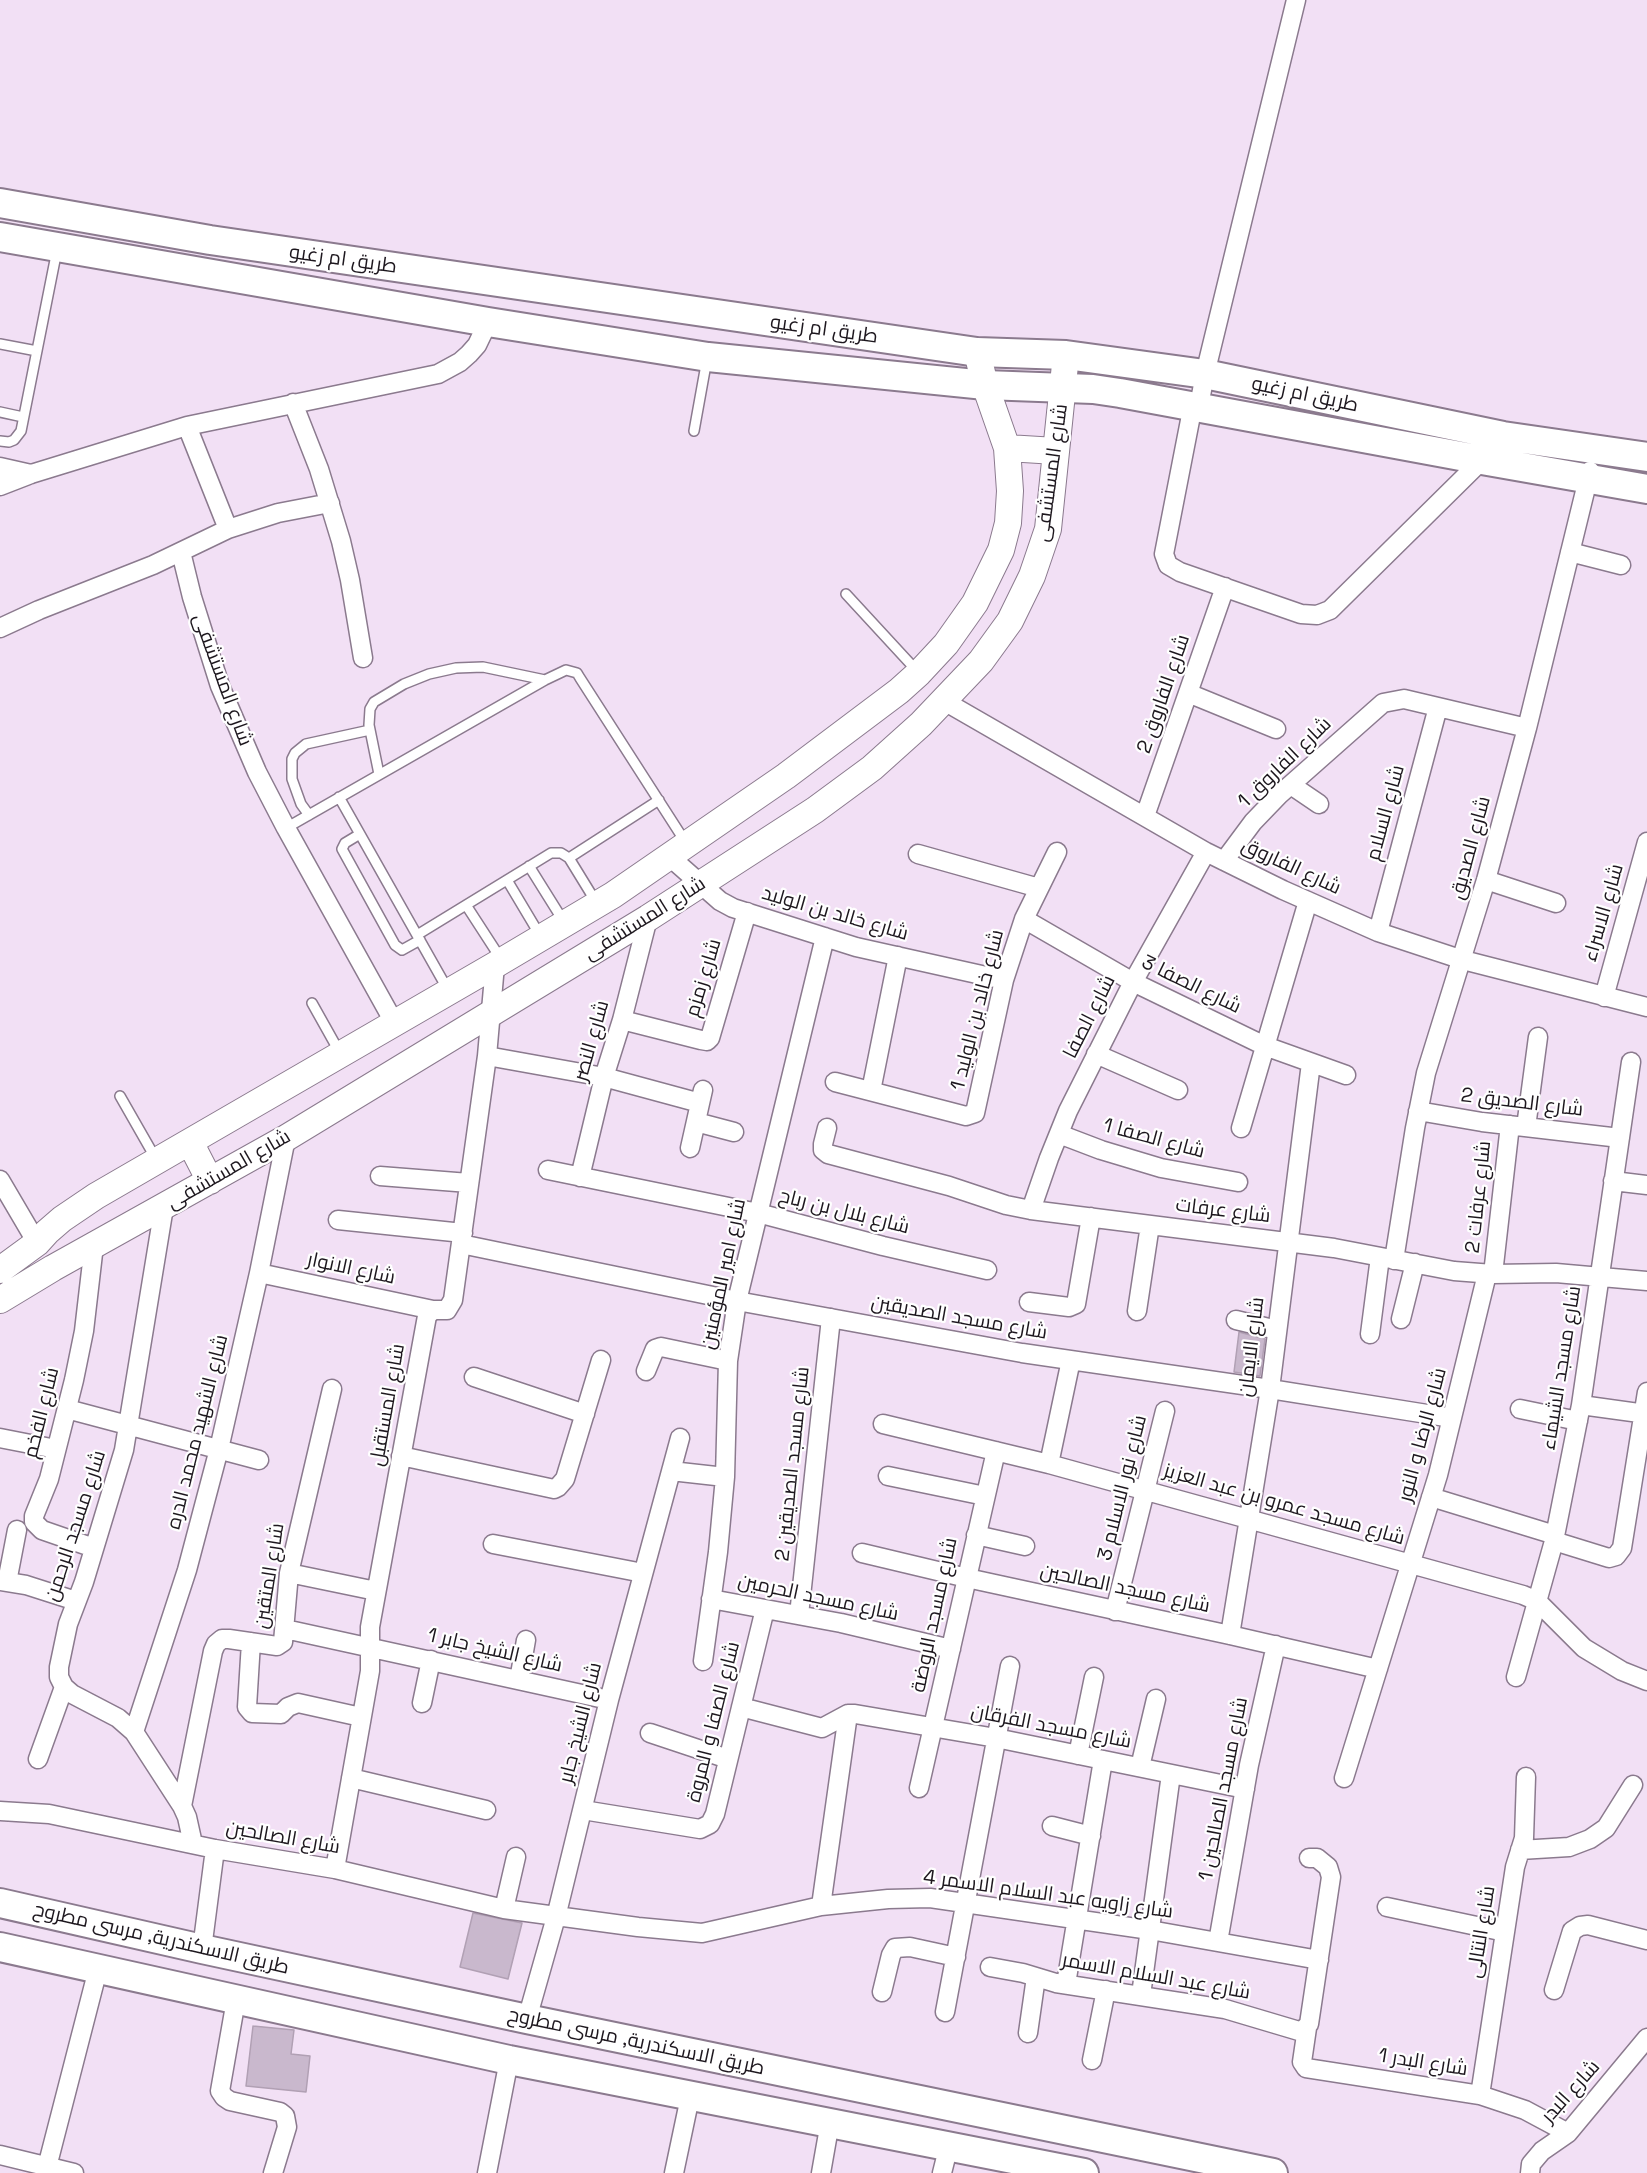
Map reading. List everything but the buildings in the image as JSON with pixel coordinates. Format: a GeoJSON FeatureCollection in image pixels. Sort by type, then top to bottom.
{"type":"FeatureCollection","features":[{"type":"Feature","properties":{"kind":"main road","name":"طريق ام زغيو"},"geometry":{"type":"LineString","coordinates":[[0,203],[210,240],[977,352],[1066,355],[1205,374],[1503,436],[1647,457]]}},
{"type":"Feature","properties":{"kind":"main road"},"geometry":{"type":"LineString","coordinates":[[58,247],[64,214]]}},
{"type":"Feature","properties":{"kind":"main road","name":"طريق ام زغيو"},"geometry":{"type":"LineString","coordinates":[[0,237],[488,322],[708,357],[985,385],[1111,392],[1647,489]]}},
{"type":"Feature","properties":{"kind":"main road"},"geometry":{"type":"LineString","coordinates":[[1329,431],[1337,402]]}},
{"type":"Feature","properties":{"kind":"main road","name":"طريق الاسكندرية, مرسى مطروح"},"geometry":{"type":"LineString","coordinates":[[0,1903],[202,1950],[527,2019],[1273,2173]]}},
{"type":"Feature","properties":{"kind":"main road","name":"طريق الاسكندرية, مرسى مطروح"},"geometry":{"type":"LineString","coordinates":[[0,1947],[508,2060],[1083,2173]]}},
{"type":"Feature","properties":{"kind":"street"},"geometry":{"type":"LineString","coordinates":[[1296,0],[1196,406],[1164,554],[1168,565],[1180,572],[1301,614],[1317,615],[1330,610],[1482,460]]}},
{"type":"Feature","properties":{"kind":"street"},"geometry":{"type":"LineString","coordinates":[[0,486],[31,474],[188,426],[438,374],[460,362],[469,354],[477,345],[488,322]]}},
{"type":"Feature","properties":{"kind":"street","name":"شارع المستشفى"},"geometry":{"type":"LineString","coordinates":[[0,1270],[38,1243],[47,1232],[79,1207],[598,904],[679,851],[833,741],[919,673],[946,644],[966,617],[989,577],[1001,550],[1008,523],[1010,491],[1007,448],[985,385],[977,352]]}},
{"type":"Feature","properties":{"kind":"street","name":"شارع المستشفى"},"geometry":{"type":"LineString","coordinates":[[0,1300],[286,1138],[648,918],[834,796],[872,768],[944,701],[981,662],[1010,621],[1032,576],[1048,529],[1066,355]]}},
{"type":"Feature","properties":{"kind":"street"},"geometry":{"type":"LineString","coordinates":[[293,403],[330,503],[350,580],[363,658]]}},
{"type":"Feature","properties":{"kind":"street"},"geometry":{"type":"LineString","coordinates":[[188,426],[228,530]]}},
{"type":"Feature","properties":{"kind":"street"},"geometry":{"type":"LineString","coordinates":[[1007,448],[1056,451]]}},
{"type":"Feature","properties":{"kind":"street","name":"شارع الصديق"},"geometry":{"type":"LineString","coordinates":[[1370,1334],[1426,1073],[1463,960],[1527,728],[1595,448]]}},
{"type":"Feature","properties":{"kind":"street"},"geometry":{"type":"LineString","coordinates":[[0,467],[31,474]]}},
{"type":"Feature","properties":{"kind":"street"},"geometry":{"type":"LineString","coordinates":[[0,628],[228,530],[278,513],[330,503]]}},
{"type":"Feature","properties":{"kind":"street","name":"شارع المستشفى"},"geometry":{"type":"LineString","coordinates":[[181,552],[192,597],[220,686],[257,772],[395,1024]]}},
{"type":"Feature","properties":{"kind":"street"},"geometry":{"type":"LineString","coordinates":[[1570,552],[1621,565]]}},
{"type":"Feature","properties":{"kind":"street","name":"شارع الفاروق 2"},"geometry":{"type":"LineString","coordinates":[[1145,816],[1225,587]]}},
{"type":"Feature","properties":{"kind":"street"},"geometry":{"type":"LineString","coordinates":[[1188,693],[1276,729]]}},
{"type":"Feature","properties":{"kind":"street","name":"شارع الفاروق 1"},"geometry":{"type":"LineString","coordinates":[[1224,861],[1253,822],[1291,784],[1383,703],[1404,699],[1438,707]]}},
{"type":"Feature","properties":{"kind":"street","name":"شارع الفاروق"},"geometry":{"type":"LineString","coordinates":[[944,701],[1206,852],[1378,932],[1463,960],[1647,1007]]}},
{"type":"Feature","properties":{"kind":"street"},"geometry":{"type":"LineString","coordinates":[[1438,707],[1527,728]]}},
{"type":"Feature","properties":{"kind":"street","name":"شارع السلام"},"geometry":{"type":"LineString","coordinates":[[1378,932],[1438,707]]}},
{"type":"Feature","properties":{"kind":"street"},"geometry":{"type":"LineString","coordinates":[[1291,784],[1319,804]]}},
{"type":"Feature","properties":{"kind":"street","name":"شارع الاسراء"},"geometry":{"type":"LineString","coordinates":[[1604,997],[1647,842]]}},
{"type":"Feature","properties":{"kind":"street","name":"شارع خالد بن الوليد"},"geometry":{"type":"LineString","coordinates":[[679,851],[702,883],[720,901],[733,908],[898,957],[1004,980]]}},
{"type":"Feature","properties":{"kind":"street","name":"شارع خالد بن الوليد 1"},"geometry":{"type":"LineString","coordinates":[[835,1082],[966,1116],[975,1113],[1004,980],[1024,919],[1058,852]]}},
{"type":"Feature","properties":{"kind":"street","name":"شارع الصفا"},"geometry":{"type":"LineString","coordinates":[[1031,1210],[1059,1134],[1096,1054],[1133,982],[1206,852]]}},
{"type":"Feature","properties":{"kind":"street"},"geometry":{"type":"LineString","coordinates":[[918,854],[1039,888]]}},
{"type":"Feature","properties":{"kind":"street"},"geometry":{"type":"LineString","coordinates":[[1486,879],[1556,903]]}},
{"type":"Feature","properties":{"kind":"street"},"geometry":{"type":"LineString","coordinates":[[1241,1128],[1308,901]]}},
{"type":"Feature","properties":{"kind":"street","name":"شارع زمزم"},"geometry":{"type":"LineString","coordinates":[[622,1020],[707,1041],[710,1038],[747,912]]}},
{"type":"Feature","properties":{"kind":"street","name":"شارع النصر"},"geometry":{"type":"LineString","coordinates":[[580,1177],[604,1077],[622,1020],[648,918]]}},
{"type":"Feature","properties":{"kind":"street","name":"شارع الصفا 3"},"geometry":{"type":"LineString","coordinates":[[1024,919],[1133,982],[1265,1046],[1346,1075]]}},
{"type":"Feature","properties":{"kind":"street","name":"شارع امير المؤمنين"},"geometry":{"type":"LineString","coordinates":[[703,1661],[725,1477],[728,1361],[737,1301],[825,937]]}},
{"type":"Feature","properties":{"kind":"street"},"geometry":{"type":"LineString","coordinates":[[871,1091],[898,957]]}},
{"type":"Feature","properties":{"kind":"street"},"geometry":{"type":"LineString","coordinates":[[433,1310],[447,1310],[451,1306],[487,1056],[490,1014],[499,963]]}},
{"type":"Feature","properties":{"kind":"street","name":"شارع عرفات 2"},"geometry":{"type":"LineString","coordinates":[[1490,1274],[1518,1126],[1538,1037]]}},
{"type":"Feature","properties":{"kind":"street"},"geometry":{"type":"LineString","coordinates":[[1096,1054],[1179,1089]]}},
{"type":"Feature","properties":{"kind":"street"},"geometry":{"type":"LineString","coordinates":[[487,1056],[701,1096],[690,1148]]}},
{"type":"Feature","properties":{"kind":"street","name":"شارع مسجد الشيماء"},"geometry":{"type":"LineString","coordinates":[[1515,1677],[1554,1538],[1580,1413],[1631,1062]]}},
{"type":"Feature","properties":{"kind":"street","name":"شارع الايمان"},"geometry":{"type":"LineString","coordinates":[[1230,1635],[1270,1389],[1311,1063]]}},
{"type":"Feature","properties":{"kind":"street","name":"شارع الصديق 2"},"geometry":{"type":"LineString","coordinates":[[1418,1111],[1620,1138]]}},
{"type":"Feature","properties":{"kind":"street"},"geometry":{"type":"LineString","coordinates":[[696,1122],[734,1131]]}},
{"type":"Feature","properties":{"kind":"street","name":"شارع عرفات"},"geometry":{"type":"LineString","coordinates":[[827,1128],[823,1144],[828,1154],[949,1186],[1006,1205],[1031,1210],[1334,1248],[1455,1271],[1490,1274],[1556,1273],[1647,1281]]}},
{"type":"Feature","properties":{"kind":"street","name":"شارع الصفا 1"},"geometry":{"type":"LineString","coordinates":[[1059,1134],[1101,1150],[1161,1167],[1238,1182]]}},
{"type":"Feature","properties":{"kind":"street","name":"شارع الشهيد محمد الدره"},"geometry":{"type":"LineString","coordinates":[[134,1732],[187,1570],[219,1449],[259,1273],[286,1138]]}},
{"type":"Feature","properties":{"kind":"street"},"geometry":{"type":"LineString","coordinates":[[190,1142],[210,1181]]}},
{"type":"Feature","properties":{"kind":"street","name":"شارع بلال بن رباح"},"geometry":{"type":"LineString","coordinates":[[548,1170],[758,1213],[883,1246],[987,1270]]}},
{"type":"Feature","properties":{"kind":"street"},"geometry":{"type":"LineString","coordinates":[[380,1176],[469,1183]]}},
{"type":"Feature","properties":{"kind":"street"},"geometry":{"type":"LineString","coordinates":[[0,1180],[38,1243]]}},
{"type":"Feature","properties":{"kind":"street"},"geometry":{"type":"LineString","coordinates":[[1613,1180],[1647,1185]]}},
{"type":"Feature","properties":{"kind":"street","name":"شارع مسجد الرحمن"},"geometry":{"type":"LineString","coordinates":[[64,1687],[59,1677],[59,1667],[68,1623],[94,1548],[124,1450],[129,1426],[164,1207]]}},
{"type":"Feature","properties":{"kind":"street"},"geometry":{"type":"LineString","coordinates":[[1029,1302],[1069,1307],[1076,1304],[1091,1217]]}},
{"type":"Feature","properties":{"kind":"street","name":"شارع مسجد الصديقين"},"geometry":{"type":"LineString","coordinates":[[338,1220],[462,1239],[737,1301],[1022,1353],[1452,1418]]}},
{"type":"Feature","properties":{"kind":"street"},"geometry":{"type":"LineString","coordinates":[[1137,1311],[1150,1225]]}},
{"type":"Feature","properties":{"kind":"street","name":"شارع الفخم"},"geometry":{"type":"LineString","coordinates":[[94,1245],[84,1331],[67,1408],[49,1479],[34,1516],[34,1522],[42,1530],[94,1548]]}},
{"type":"Feature","properties":{"kind":"street"},"geometry":{"type":"LineString","coordinates":[[1401,1319],[1415,1263]]}},
{"type":"Feature","properties":{"kind":"street","name":"شارع الانوار"},"geometry":{"type":"LineString","coordinates":[[259,1273],[433,1310]]}},
{"type":"Feature","properties":{"kind":"street","name":"شارع الرضا و النور"},"geometry":{"type":"LineString","coordinates":[[1344,1778],[1431,1497],[1490,1274]]}},
{"type":"Feature","properties":{"kind":"street","name":"شارع المستقبل"},"geometry":{"type":"LineString","coordinates":[[335,1869],[371,1660],[370,1627],[376,1591],[427,1316],[433,1310]]}},
{"type":"Feature","properties":{"kind":"street","name":"شارع مسجد الصديقين 2"},"geometry":{"type":"LineString","coordinates":[[799,1615],[831,1318]]}},
{"type":"Feature","properties":{"kind":"street"},"geometry":{"type":"LineString","coordinates":[[1236,1320],[1277,1330]]}},
{"type":"Feature","properties":{"kind":"street"},"geometry":{"type":"LineString","coordinates":[[646,1371],[656,1349],[661,1347],[728,1361]]}},
{"type":"Feature","properties":{"kind":"street"},"geometry":{"type":"LineString","coordinates":[[401,1456],[554,1489],[565,1479],[601,1360]]}},
{"type":"Feature","properties":{"kind":"street"},"geometry":{"type":"LineString","coordinates":[[1049,1464],[1071,1360]]}},
{"type":"Feature","properties":{"kind":"street"},"geometry":{"type":"LineString","coordinates":[[474,1377],[585,1414]]}},
{"type":"Feature","properties":{"kind":"street","name":"شارع المتقين"},"geometry":{"type":"LineString","coordinates":[[193,1844],[188,1817],[182,1806],[213,1651],[222,1639],[229,1638],[280,1645],[283,1642],[289,1573],[332,1389]]}},
{"type":"Feature","properties":{"kind":"street"},"geometry":{"type":"LineString","coordinates":[[1431,1497],[1609,1558],[1616,1556],[1622,1548],[1647,1392]]}},
{"type":"Feature","properties":{"kind":"street"},"geometry":{"type":"LineString","coordinates":[[67,1408],[259,1460]]}},
{"type":"Feature","properties":{"kind":"street"},"geometry":{"type":"LineString","coordinates":[[1520,1409],[1645,1414]]}},
{"type":"Feature","properties":{"kind":"street","name":"شارع نور الاسلام 3"},"geometry":{"type":"LineString","coordinates":[[1115,1611],[1165,1410]]}},
{"type":"Feature","properties":{"kind":"street","name":"شارع مسجد عمرو بن عبد العزيز"},"geometry":{"type":"LineString","coordinates":[[883,1424],[1049,1464],[1523,1595],[1537,1601],[1584,1648],[1622,1671],[1647,1681]]}},
{"type":"Feature","properties":{"kind":"street"},"geometry":{"type":"LineString","coordinates":[[0,1437],[56,1449]]}},
{"type":"Feature","properties":{"kind":"street","name":"شارع الشيخ جابر"},"geometry":{"type":"LineString","coordinates":[[527,2019],[556,1917],[609,1700],[680,1438]]}},
{"type":"Feature","properties":{"kind":"street","name":"شارع مسجد الروضة"},"geometry":{"type":"LineString","coordinates":[[919,1788],[996,1451]]}},
{"type":"Feature","properties":{"kind":"street"},"geometry":{"type":"LineString","coordinates":[[671,1471],[725,1477]]}},
{"type":"Feature","properties":{"kind":"street"},"geometry":{"type":"LineString","coordinates":[[888,1476],[985,1496]]}},
{"type":"Feature","properties":{"kind":"street"},"geometry":{"type":"LineString","coordinates":[[17,1530],[4,1581],[26,1585],[76,1601]]}},
{"type":"Feature","properties":{"kind":"street"},"geometry":{"type":"LineString","coordinates":[[976,1536],[1025,1546]]}},
{"type":"Feature","properties":{"kind":"street"},"geometry":{"type":"LineString","coordinates":[[493,1544],[643,1574]]}},
{"type":"Feature","properties":{"kind":"street","name":"شارع مسجد الصالحين"},"geometry":{"type":"LineString","coordinates":[[862,1553],[1378,1669]]}},
{"type":"Feature","properties":{"kind":"street"},"geometry":{"type":"LineString","coordinates":[[289,1573],[376,1591]]}},
{"type":"Feature","properties":{"kind":"street","name":"شارع مسجد الحرمين"},"geometry":{"type":"LineString","coordinates":[[711,1599],[799,1615],[951,1650]]}},
{"type":"Feature","properties":{"kind":"street","name":"شارع الصفا و المروة"},"geometry":{"type":"LineString","coordinates":[[583,1810],[700,1829],[710,1824],[715,1814],[765,1609]]}},
{"type":"Feature","properties":{"kind":"street","name":"شارع الشيخ جابر 1"},"geometry":{"type":"LineString","coordinates":[[285,1629],[609,1700]]}},
{"type":"Feature","properties":{"kind":"street"},"geometry":{"type":"LineString","coordinates":[[519,1680],[526,1640]]}},
{"type":"Feature","properties":{"kind":"street"},"geometry":{"type":"LineString","coordinates":[[251,1642],[247,1707],[252,1713],[281,1714],[288,1707],[298,1703],[361,1717]]}},
{"type":"Feature","properties":{"kind":"street","name":"شارع مسجد الصالحين 1"},"geometry":{"type":"LineString","coordinates":[[1218,1942],[1245,1789],[1276,1645]]}},
{"type":"Feature","properties":{"kind":"street"},"geometry":{"type":"LineString","coordinates":[[422,1703],[431,1660]]}},
{"type":"Feature","properties":{"kind":"street"},"geometry":{"type":"LineString","coordinates":[[945,2012],[1010,1666]]}},
{"type":"Feature","properties":{"kind":"street"},"geometry":{"type":"LineString","coordinates":[[1078,1755],[1094,1677]]}},
{"type":"Feature","properties":{"kind":"street"},"geometry":{"type":"LineString","coordinates":[[38,1759],[64,1687],[72,1694],[118,1718],[134,1732],[182,1806]]}},
{"type":"Feature","properties":{"kind":"street"},"geometry":{"type":"LineString","coordinates":[[1140,1767],[1155,1699]]}},
{"type":"Feature","properties":{"kind":"street"},"geometry":{"type":"LineString","coordinates":[[741,1707],[822,1728],[848,1714]]}},
{"type":"Feature","properties":{"kind":"street"},"geometry":{"type":"LineString","coordinates":[[821,1906],[848,1714]]}},
{"type":"Feature","properties":{"kind":"street","name":"شارع مسجد الفرقان"},"geometry":{"type":"LineString","coordinates":[[848,1714],[996,1738],[1245,1789]]}},
{"type":"Feature","properties":{"kind":"street"},"geometry":{"type":"LineString","coordinates":[[650,1733],[728,1759]]}},
{"type":"Feature","properties":{"kind":"street"},"geometry":{"type":"LineString","coordinates":[[1066,1984],[1103,1760]]}},
{"type":"Feature","properties":{"kind":"street"},"geometry":{"type":"LineString","coordinates":[[1141,1995],[1172,1774]]}},
{"type":"Feature","properties":{"kind":"street","name":"شارع النتالى"},"geometry":{"type":"LineString","coordinates":[[1480,2095],[1515,1867],[1524,1838],[1526,1777]]}},
{"type":"Feature","properties":{"kind":"street"},"geometry":{"type":"LineString","coordinates":[[351,1778],[486,1810]]}},
{"type":"Feature","properties":{"kind":"street"},"geometry":{"type":"LineString","coordinates":[[1520,1850],[1569,1847],[1590,1839],[1606,1828],[1633,1785]]}},
{"type":"Feature","properties":{"kind":"street","name":"شارع الصالحين"},"geometry":{"type":"LineString","coordinates":[[0,1811],[49,1814],[215,1849],[335,1869],[504,1909],[556,1917]]}},
{"type":"Feature","properties":{"kind":"street"},"geometry":{"type":"LineString","coordinates":[[1052,1826],[1091,1836]]}},
{"type":"Feature","properties":{"kind":"street"},"geometry":{"type":"LineString","coordinates":[[202,1950],[215,1849]]}},
{"type":"Feature","properties":{"kind":"street"},"geometry":{"type":"LineString","coordinates":[[504,1909],[516,1857]]}},
{"type":"Feature","properties":{"kind":"street"},"geometry":{"type":"LineString","coordinates":[[1307,2028],[1310,2024],[1331,1877],[1328,1867],[1317,1858],[1309,1858]]}},
{"type":"Feature","properties":{"kind":"street","name":"شارع زاويه عبد السلام الاسمر 4"},"geometry":{"type":"LineString","coordinates":[[556,1917],[702,1933],[821,1906],[888,1899],[930,1898],[1150,1930],[1319,1960]]}},
{"type":"Feature","properties":{"kind":"street"},"geometry":{"type":"LineString","coordinates":[[1387,1907],[1505,1932]]}},
{"type":"Feature","properties":{"kind":"street"},"geometry":{"type":"LineString","coordinates":[[1554,1990],[1572,1931],[1580,1926],[1588,1925],[1647,1941]]}},
{"type":"Feature","properties":{"kind":"street"},"geometry":{"type":"LineString","coordinates":[[882,1992],[891,1955],[895,1948],[910,1947],[956,1957]]}},
{"type":"Feature","properties":{"kind":"street","name":"شارع عبد السلام الاسمر"},"geometry":{"type":"LineString","coordinates":[[990,1967],[1066,1984],[1225,2009],[1299,2031],[1307,2028]]}},
{"type":"Feature","properties":{"kind":"street"},"geometry":{"type":"LineString","coordinates":[[47,2167],[98,1970]]}},
{"type":"Feature","properties":{"kind":"street"},"geometry":{"type":"LineString","coordinates":[[1028,2033],[1036,1977]]}},
{"type":"Feature","properties":{"kind":"street"},"geometry":{"type":"LineString","coordinates":[[1092,2060],[1106,1990]]}},
{"type":"Feature","properties":{"kind":"street"},"geometry":{"type":"LineString","coordinates":[[236,2000],[220,2091],[230,2101],[280,2112],[285,2116],[287,2127],[274,2173]]}},
{"type":"Feature","properties":{"kind":"street","name":"شارع البدر 1"},"geometry":{"type":"LineString","coordinates":[[1307,2028],[1302,2062],[1306,2068],[1480,2095],[1525,2110],[1568,2133]]}},
{"type":"Feature","properties":{"kind":"street","name":"شارع البدر"},"geometry":{"type":"LineString","coordinates":[[1530,2173],[1531,2164],[1542,2151],[1568,2133],[1647,2038]]}},
{"type":"Feature","properties":{"kind":"street"},"geometry":{"type":"LineString","coordinates":[[486,2173],[508,2060]]}},
{"type":"Feature","properties":{"kind":"street"},"geometry":{"type":"LineString","coordinates":[[674,2173],[690,2097]]}},
{"type":"Feature","properties":{"kind":"street"},"geometry":{"type":"LineString","coordinates":[[822,2173],[830,2122]]}},
{"type":"Feature","properties":{"kind":"street"},"geometry":{"type":"LineString","coordinates":[[942,2173],[949,2145]]}},
{"type":"Feature","properties":{"kind":"street"},"geometry":{"type":"LineString","coordinates":[[0,2156],[74,2173]]}},
{"type":"Feature","properties":{"kind":"lane"},"geometry":{"type":"LineString","coordinates":[[0,441],[9,442],[18,436],[58,247]]}},
{"type":"Feature","properties":{"kind":"lane"},"geometry":{"type":"LineString","coordinates":[[0,344],[37,351]]}},
{"type":"Feature","properties":{"kind":"lane"},"geometry":{"type":"LineString","coordinates":[[694,431],[708,357]]}},
{"type":"Feature","properties":{"kind":"lane"},"geometry":{"type":"LineString","coordinates":[[0,412],[23,417]]}},
{"type":"Feature","properties":{"kind":"lane"},"geometry":{"type":"LineString","coordinates":[[846,594],[919,673]]}},
{"type":"Feature","properties":{"kind":"lane"},"geometry":{"type":"LineString","coordinates":[[379,774],[368,717],[374,702],[404,684],[429,674],[456,668],[483,667],[545,680]]}},
{"type":"Feature","properties":{"kind":"lane"},"geometry":{"type":"LineString","coordinates":[[286,828],[566,669],[577,673],[658,800],[679,851]]}},
{"type":"Feature","properties":{"kind":"lane"},"geometry":{"type":"LineString","coordinates":[[309,815],[298,798],[292,779],[292,759],[295,753],[306,744],[370,730]]}},
{"type":"Feature","properties":{"kind":"lane"},"geometry":{"type":"LineString","coordinates":[[339,797],[449,992]]}},
{"type":"Feature","properties":{"kind":"lane"},"geometry":{"type":"LineString","coordinates":[[569,858],[658,800]]}},
{"type":"Feature","properties":{"kind":"lane"},"geometry":{"type":"LineString","coordinates":[[360,834],[345,843],[342,849],[389,934],[397,947],[402,950],[466,905],[551,853],[561,853],[569,858],[598,904]]}},
{"type":"Feature","properties":{"kind":"lane"},"geometry":{"type":"LineString","coordinates":[[529,866],[565,924]]}},
{"type":"Feature","properties":{"kind":"lane"},"geometry":{"type":"LineString","coordinates":[[507,880],[542,938]]}},
{"type":"Feature","properties":{"kind":"lane"},"geometry":{"type":"LineString","coordinates":[[466,905],[499,963]]}},
{"type":"Feature","properties":{"kind":"lane"},"geometry":{"type":"LineString","coordinates":[[312,1003],[341,1055]]}},
{"type":"Feature","properties":{"kind":"lane"},"geometry":{"type":"LineString","coordinates":[[120,1096],[158,1160]]}}]}
